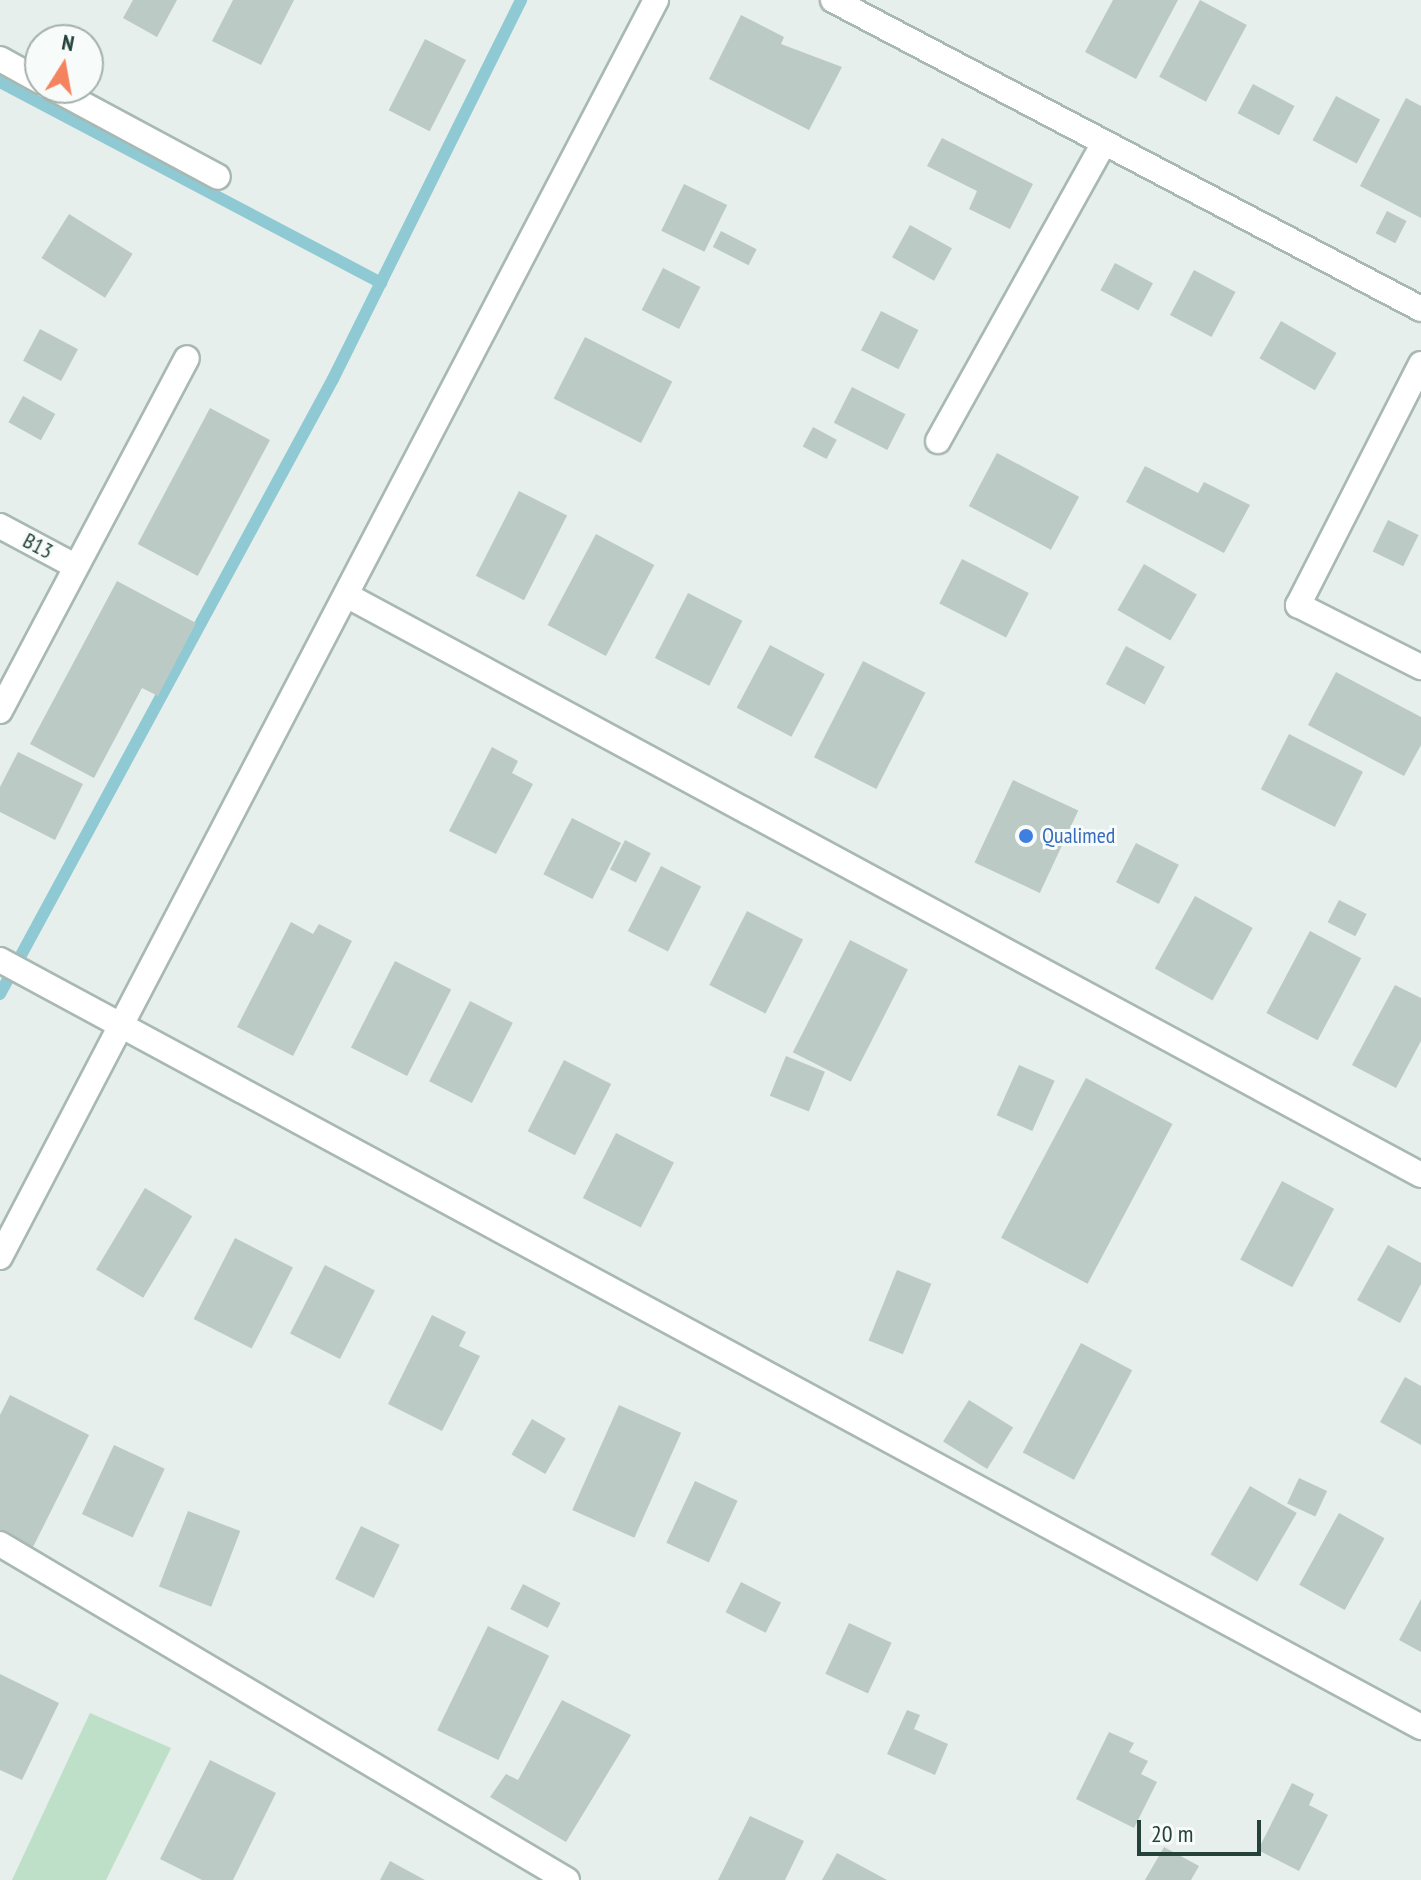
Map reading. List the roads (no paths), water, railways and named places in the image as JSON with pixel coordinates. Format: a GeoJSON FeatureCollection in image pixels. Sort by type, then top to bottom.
{"type":"FeatureCollection","features":[{"type":"Feature","properties":{"kind":"street"},"geometry":{"type":"LineString","coordinates":[[0,1257],[348,596],[656,0]]}},
{"type":"Feature","properties":{"kind":"street"},"geometry":{"type":"LineString","coordinates":[[833,0],[1421,309]]}},
{"type":"Feature","properties":{"kind":"street"},"geometry":{"type":"LineString","coordinates":[[0,59],[24,72]]}},
{"type":"Feature","properties":{"kind":"street"},"geometry":{"type":"LineString","coordinates":[[83,104],[218,177]]}},
{"type":"Feature","properties":{"kind":"street"},"geometry":{"type":"LineString","coordinates":[[938,441],[1104,143]]}},
{"type":"Feature","properties":{"kind":"street"},"geometry":{"type":"LineString","coordinates":[[0,711],[187,358]]}},
{"type":"Feature","properties":{"kind":"street"},"geometry":{"type":"LineString","coordinates":[[1421,364],[1298,605],[1421,667]]}},
{"type":"Feature","properties":{"kind":"street","name":"B13"},"geometry":{"type":"LineString","coordinates":[[0,526],[75,566]]}},
{"type":"Feature","properties":{"kind":"street"},"geometry":{"type":"LineString","coordinates":[[348,596],[1421,1175]]}},
{"type":"Feature","properties":{"kind":"street"},"geometry":{"type":"LineString","coordinates":[[0,960],[121,1029],[1421,1727]]}},
{"type":"Feature","properties":{"kind":"street"},"geometry":{"type":"LineString","coordinates":[[0,1544],[567,1880]]}},
{"type":"Feature","properties":{"kind":"waterway"},"geometry":{"type":"LineString","coordinates":[[0,994],[333,379],[521,0]]}},
{"type":"Feature","properties":{"kind":"waterway"},"geometry":{"type":"LineString","coordinates":[[0,82],[381,283]]}},
{"type":"Feature","properties":{"kind":"place","name":"Qualimed"},"geometry":{"type":"Point","coordinates":[1026,836]}}]}
